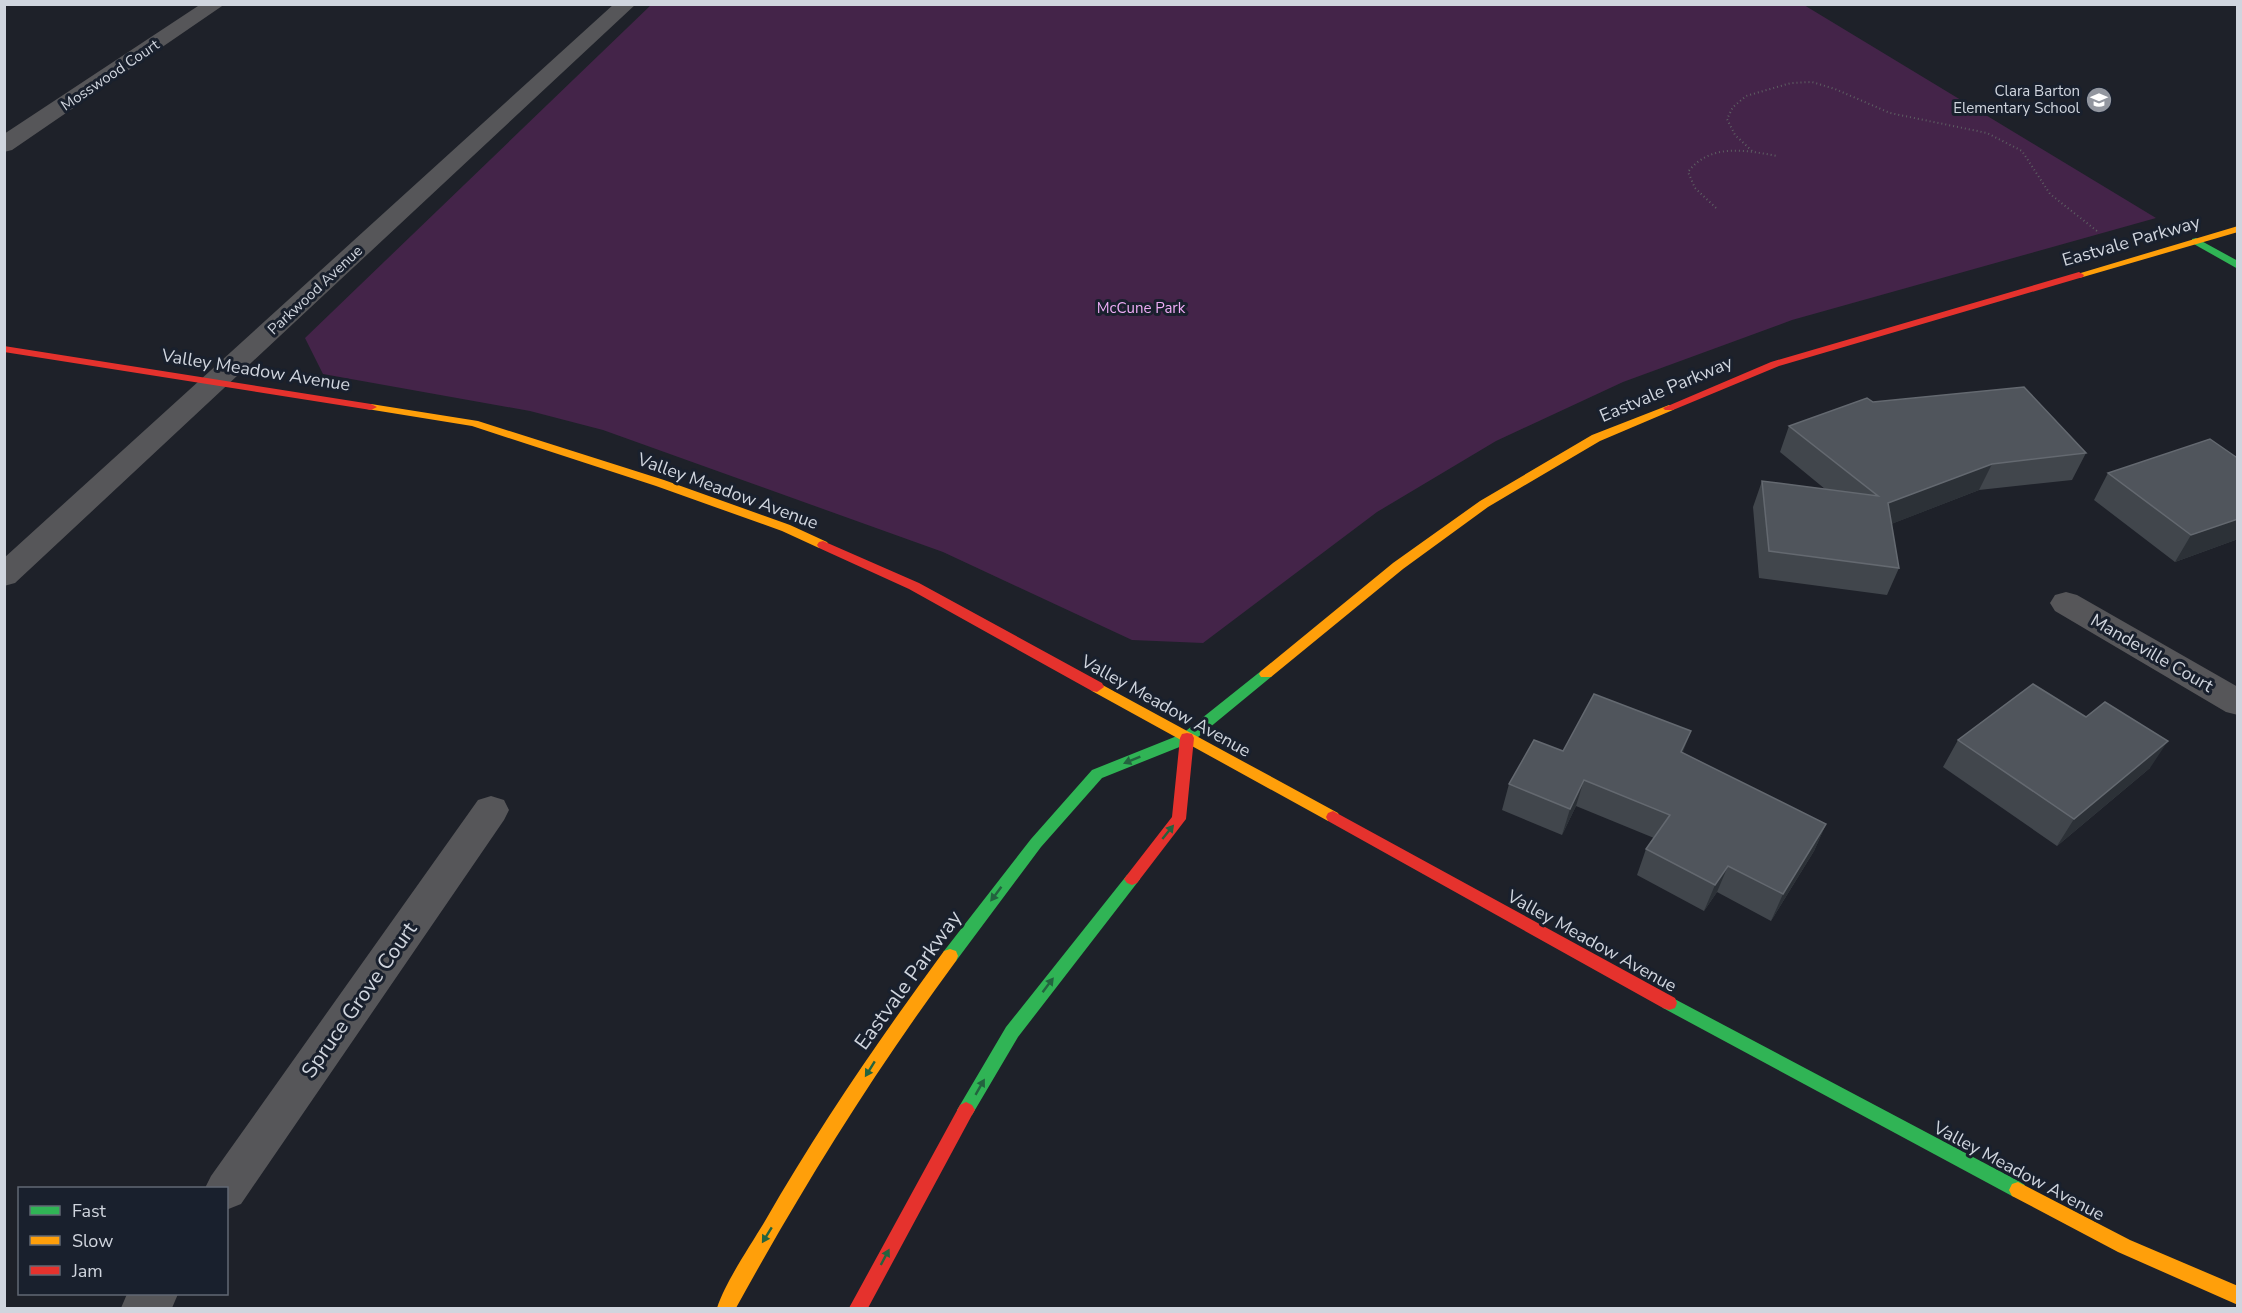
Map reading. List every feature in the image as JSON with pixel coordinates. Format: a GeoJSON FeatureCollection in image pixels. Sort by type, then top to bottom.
{"type":"FeatureCollection","features":[{"type":"Feature","properties":{"kind":"street","name":"Mosswood Court"},"geometry":{"type":"LineString","coordinates":[[4,146],[215,4]]}},
{"type":"Feature","properties":{"kind":"street","name":"Parkwood Avenue"},"geometry":{"type":"LineString","coordinates":[[4,576],[626,4]]}},
{"type":"Feature","properties":{"kind":"street","name":"Eastvale Parkway"},"geometry":{"type":"LineString","coordinates":[[726,1308],[753,1258],[894,1030],[1036,843],[1097,774],[1187,738],[1398,566],[1484,504],[1596,438],[1775,364],[2238,229]]}},
{"type":"Feature","properties":{"kind":"street"},"geometry":{"type":"LineString","coordinates":[[2196,241],[2238,266]]}},
{"type":"Feature","properties":{"kind":"street","name":"Valley Meadow Avenue"},"geometry":{"type":"LineString","coordinates":[[4,349],[474,423],[660,483],[786,528],[914,586],[1801,1077],[2124,1246],[2238,1296]]}},
{"type":"Feature","properties":{"kind":"street","name":"Mandeville Court"},"geometry":{"type":"LineString","coordinates":[[2066,603],[2238,703]]}},
{"type":"Feature","properties":{"kind":"street"},"geometry":{"type":"LineString","coordinates":[[858,1308],[935,1164],[1012,1032],[1179,819],[1187,738]]}},
{"type":"Feature","properties":{"kind":"street","name":"Spruce Grove Court"},"geometry":{"type":"LineString","coordinates":[[228,1187],[491,810]]}},
{"type":"Feature","properties":{"kind":"street"},"geometry":{"type":"LineString","coordinates":[[144,1308],[154,1295]]}},
{"type":"Feature","properties":{"kind":"path"},"geometry":{"type":"LineString","coordinates":[[1752,151],[1735,135],[1727,119],[1734,103],[1748,95],[1800,82],[1833,88],[1883,112],[1974,129],[2007,141],[2031,158],[2045,186],[2058,200],[2101,233]]}},
{"type":"Feature","properties":{"kind":"path"},"geometry":{"type":"LineString","coordinates":[[1716,208],[1694,190],[1688,172],[1692,166],[1709,155],[1729,151],[1752,151],[1776,156]]}},
{"type":"Feature","properties":{"kind":"green space","name":"McCune Park"},"geometry":{"type":"Polygon","coordinates":[[[652,4],[1804,5],[2156,218],[1792,320],[1623,382],[1496,441],[1377,512],[1203,643],[1132,640],[943,552],[603,430],[530,411],[323,374],[305,338],[652,4]]]}},
{"type":"Feature","properties":{"kind":"building"},"geometry":{"type":"Polygon","coordinates":[[[2024,387],[2086,453],[1992,464],[1888,503],[1899,568],[1769,551],[1762,481],[1878,496],[1789,426],[1867,398],[1873,402],[2024,387]]]}},
{"type":"Feature","properties":{"kind":"building"},"geometry":{"type":"Polygon","coordinates":[[[2210,439],[2236,457],[2238,456],[2238,519],[2191,535],[2108,473],[2210,439]]]}},
{"type":"Feature","properties":{"kind":"building"},"geometry":{"type":"Polygon","coordinates":[[[2033,684],[2086,717],[2105,702],[2168,741],[2074,819],[1958,740],[2033,684]]]}},
{"type":"Feature","properties":{"kind":"building"},"geometry":{"type":"Polygon","coordinates":[[[1594,694],[1691,731],[1681,752],[1826,824],[1783,894],[1728,866],[1715,885],[1646,849],[1670,815],[1584,780],[1570,809],[1509,784],[1534,740],[1563,751],[1594,694]]]}},
{"type":"Feature","properties":{"kind":"traffic: fast"},"geometry":{"type":"LineString","coordinates":[[2196,241],[2238,266]]}},
{"type":"Feature","properties":{"kind":"traffic: fast"},"geometry":{"type":"LineString","coordinates":[[950,956],[1036,843],[1097,774],[1187,738],[1266,674]]}},
{"type":"Feature","properties":{"kind":"traffic: fast"},"geometry":{"type":"LineString","coordinates":[[966,1110],[1012,1032],[1132,879]]}},
{"type":"Feature","properties":{"kind":"traffic: fast"},"geometry":{"type":"LineString","coordinates":[[1669,1003],[2018,1190]]}},
{"type":"Feature","properties":{"kind":"traffic: slow"},"geometry":{"type":"LineString","coordinates":[[2079,275],[2238,229]]}},
{"type":"Feature","properties":{"kind":"traffic: slow"},"geometry":{"type":"LineString","coordinates":[[371,407],[474,423],[660,483],[786,528],[823,545]]}},
{"type":"Feature","properties":{"kind":"traffic: slow"},"geometry":{"type":"LineString","coordinates":[[1266,674],[1398,566],[1484,504],[1596,438],[1669,408]]}},
{"type":"Feature","properties":{"kind":"traffic: slow"},"geometry":{"type":"LineString","coordinates":[[1097,687],[1333,817]]}},
{"type":"Feature","properties":{"kind":"traffic: slow"},"geometry":{"type":"LineString","coordinates":[[726,1308],[804,1172],[889,1040],[950,956]]}},
{"type":"Feature","properties":{"kind":"traffic: slow"},"geometry":{"type":"LineString","coordinates":[[2018,1190],[2124,1246],[2238,1296]]}},
{"type":"Feature","properties":{"kind":"traffic: jam"},"geometry":{"type":"LineString","coordinates":[[1669,408],[1775,364],[2079,275]]}},
{"type":"Feature","properties":{"kind":"traffic: jam"},"geometry":{"type":"LineString","coordinates":[[4,349],[371,407]]}},
{"type":"Feature","properties":{"kind":"traffic: jam"},"geometry":{"type":"LineString","coordinates":[[823,545],[914,586],[1097,687]]}},
{"type":"Feature","properties":{"kind":"traffic: jam"},"geometry":{"type":"LineString","coordinates":[[1132,879],[1179,819],[1187,738]]}},
{"type":"Feature","properties":{"kind":"traffic: jam"},"geometry":{"type":"LineString","coordinates":[[1333,817],[1669,1003]]}},
{"type":"Feature","properties":{"kind":"traffic: jam"},"geometry":{"type":"LineString","coordinates":[[858,1308],[966,1110]]}},
{"type":"Feature","properties":{"kind":"place","name":"Clara Barton Elementary School"},"geometry":{"type":"Point","coordinates":[2099,100]}}]}
